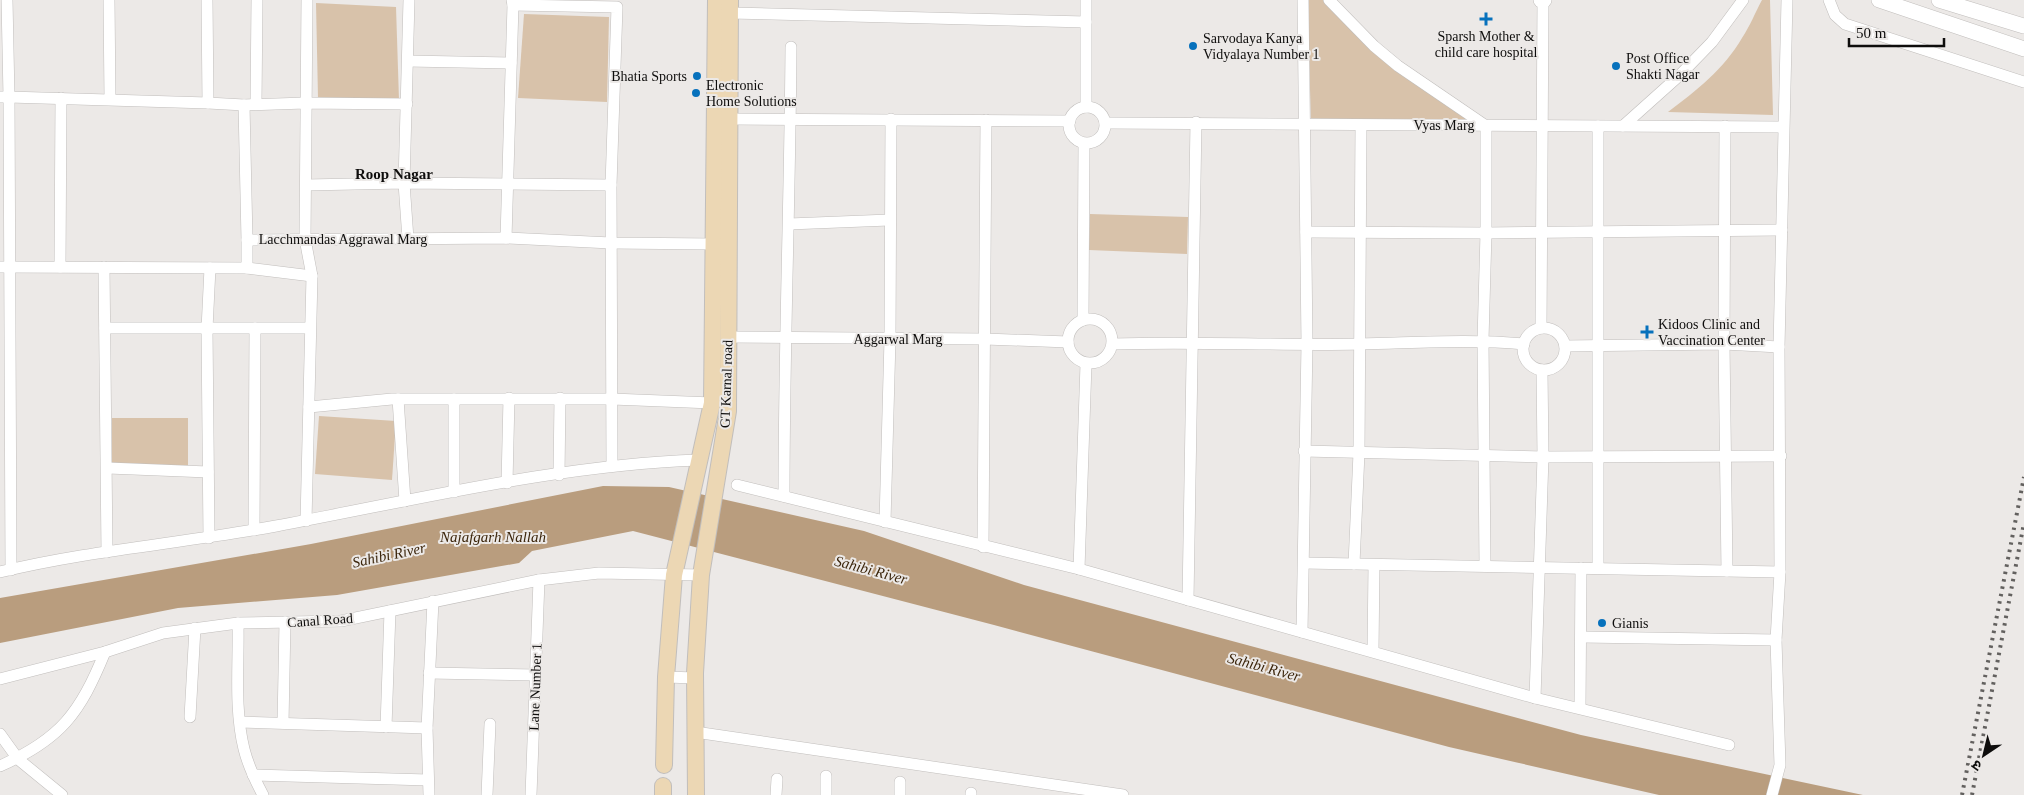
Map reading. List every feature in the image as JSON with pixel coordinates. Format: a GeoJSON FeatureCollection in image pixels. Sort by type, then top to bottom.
{"type":"FeatureCollection","features":[{"type":"Feature","properties":{"kind":"main road","name":"GT Karnal road"},"geometry":{"type":"LineString","coordinates":[[664,764],[666,677],[674,575],[712,403],[716,0]]}},
{"type":"Feature","properties":{"kind":"main road","name":"GT Karnal road"},"geometry":{"type":"LineString","coordinates":[[696,795],[695,678],[701,575],[728,411],[730,6]]}},
{"type":"Feature","properties":{"kind":"street"},"geometry":{"type":"LineString","coordinates":[[6,0],[4,267],[6,571],[107,552],[209,538],[454,492],[612,466],[697,467]]}},
{"type":"Feature","properties":{"kind":"street"},"geometry":{"type":"LineString","coordinates":[[109,0],[110,99]]}},
{"type":"Feature","properties":{"kind":"street"},"geometry":{"type":"LineString","coordinates":[[207,0],[208,103]]}},
{"type":"Feature","properties":{"kind":"street"},"geometry":{"type":"LineString","coordinates":[[256,104],[257,0]]}},
{"type":"Feature","properties":{"kind":"street"},"geometry":{"type":"LineString","coordinates":[[306,521],[312,276],[305,240],[307,0]]}},
{"type":"Feature","properties":{"kind":"street"},"geometry":{"type":"LineString","coordinates":[[408,239],[404,182],[409,0]]}},
{"type":"Feature","properties":{"kind":"street"},"geometry":{"type":"LineString","coordinates":[[1086,0],[1086,107]]}},
{"type":"Feature","properties":{"kind":"street"},"geometry":{"type":"LineString","coordinates":[[1302,632],[1307,344],[1306,124],[1303,0]]}},
{"type":"Feature","properties":{"kind":"street"},"geometry":{"type":"LineString","coordinates":[[1330,0],[1374,46],[1398,66],[1486,126],[1483,340],[1485,566]]}},
{"type":"Feature","properties":{"kind":"street"},"geometry":{"type":"LineString","coordinates":[[1541,328],[1540,231],[1543,0]]}},
{"type":"Feature","properties":{"kind":"street"},"geometry":{"type":"LineString","coordinates":[[1623,126],[1680,75],[1712,42],[1743,0]]}},
{"type":"Feature","properties":{"kind":"street"},"geometry":{"type":"LineString","coordinates":[[1772,795],[1780,765],[1776,640],[1780,572],[1781,456],[1779,347],[1787,0]]}},
{"type":"Feature","properties":{"kind":"street"},"geometry":{"type":"LineString","coordinates":[[1829,0],[1835,16],[1845,24],[2024,82]]}},
{"type":"Feature","properties":{"kind":"street"},"geometry":{"type":"LineString","coordinates":[[1879,0],[2024,49]]}},
{"type":"Feature","properties":{"kind":"street"},"geometry":{"type":"LineString","coordinates":[[1939,0],[2024,26]]}},
{"type":"Feature","properties":{"kind":"street"},"geometry":{"type":"LineString","coordinates":[[506,238],[506,184],[513,3],[617,3],[611,185],[612,466]]}},
{"type":"Feature","properties":{"kind":"street"},"geometry":{"type":"LineString","coordinates":[[730,6],[1086,22]]}},
{"type":"Feature","properties":{"kind":"street"},"geometry":{"type":"LineString","coordinates":[[784,496],[784,338],[789,224],[791,47]]}},
{"type":"Feature","properties":{"kind":"street"},"geometry":{"type":"LineString","coordinates":[[408,61],[511,63]]}},
{"type":"Feature","properties":{"kind":"street"},"geometry":{"type":"LineString","coordinates":[[5,97],[110,99],[244,105],[305,103],[406,104]]}},
{"type":"Feature","properties":{"kind":"street"},"geometry":{"type":"LineString","coordinates":[[60,267],[61,98]]}},
{"type":"Feature","properties":{"kind":"street"},"geometry":{"type":"LineString","coordinates":[[244,105],[247,240]]}},
{"type":"Feature","properties":{"kind":"street"},"geometry":{"type":"LineString","coordinates":[[1086,107],[1101,113],[1105,122],[1105,128],[1099,139],[1084,144],[1074,137],[1069,126],[1076,111],[1086,107]]}},
{"type":"Feature","properties":{"kind":"street"},"geometry":{"type":"LineString","coordinates":[[730,118],[1070,121]]}},
{"type":"Feature","properties":{"kind":"street"},"geometry":{"type":"LineString","coordinates":[[886,522],[890,339],[889,220],[891,119]]}},
{"type":"Feature","properties":{"kind":"street"},"geometry":{"type":"LineString","coordinates":[[983,547],[986,120]]}},
{"type":"Feature","properties":{"kind":"street","name":"Vyas Marg"},"geometry":{"type":"LineString","coordinates":[[1105,122],[1783,127]]}},
{"type":"Feature","properties":{"kind":"street"},"geometry":{"type":"LineString","coordinates":[[1188,600],[1196,122]]}},
{"type":"Feature","properties":{"kind":"street"},"geometry":{"type":"LineString","coordinates":[[1354,564],[1355,505],[1360,453],[1361,125]]}},
{"type":"Feature","properties":{"kind":"street"},"geometry":{"type":"LineString","coordinates":[[1598,126],[1598,568]]}},
{"type":"Feature","properties":{"kind":"street"},"geometry":{"type":"LineString","coordinates":[[1724,126],[1727,571]]}},
{"type":"Feature","properties":{"kind":"street"},"geometry":{"type":"LineString","coordinates":[[1083,320],[1084,144]]}},
{"type":"Feature","properties":{"kind":"street"},"geometry":{"type":"LineString","coordinates":[[306,185],[404,182],[611,185]]}},
{"type":"Feature","properties":{"kind":"street"},"geometry":{"type":"LineString","coordinates":[[789,224],[889,220]]}},
{"type":"Feature","properties":{"kind":"street"},"geometry":{"type":"LineString","coordinates":[[1306,232],[1360,234],[1725,229],[1782,230]]}},
{"type":"Feature","properties":{"kind":"street","name":"Lacchmandas Aggrawal Marg"},"geometry":{"type":"LineString","coordinates":[[247,268],[247,240],[506,238],[611,243],[713,244]]}},
{"type":"Feature","properties":{"kind":"street"},"geometry":{"type":"LineString","coordinates":[[4,267],[247,268],[312,276]]}},
{"type":"Feature","properties":{"kind":"street"},"geometry":{"type":"LineString","coordinates":[[104,267],[108,468],[107,552]]}},
{"type":"Feature","properties":{"kind":"street"},"geometry":{"type":"LineString","coordinates":[[209,538],[207,329],[210,268]]}},
{"type":"Feature","properties":{"kind":"street"},"geometry":{"type":"LineString","coordinates":[[1092,319],[1101,321],[1108,327],[1112,335],[1113,344],[1110,353],[1104,360],[1096,364],[1086,364],[1073,356],[1068,342],[1070,331],[1083,320],[1092,319]]}},
{"type":"Feature","properties":{"kind":"street"},"geometry":{"type":"LineString","coordinates":[[105,328],[310,328]]}},
{"type":"Feature","properties":{"kind":"street"},"geometry":{"type":"LineString","coordinates":[[254,530],[255,328]]}},
{"type":"Feature","properties":{"kind":"street"},"geometry":{"type":"LineString","coordinates":[[1541,328],[1552,329],[1561,336],[1565,346],[1562,360],[1550,369],[1542,370],[1530,364],[1526,358],[1524,344],[1530,334],[1541,328]]}},
{"type":"Feature","properties":{"kind":"street","name":"Aggarwal Marg"},"geometry":{"type":"LineString","coordinates":[[728,337],[985,339],[1068,342]]}},
{"type":"Feature","properties":{"kind":"street"},"geometry":{"type":"LineString","coordinates":[[1113,344],[1192,341],[1359,344],[1483,340],[1524,344]]}},
{"type":"Feature","properties":{"kind":"street"},"geometry":{"type":"LineString","coordinates":[[1565,346],[1724,344],[1779,347]]}},
{"type":"Feature","properties":{"kind":"street"},"geometry":{"type":"LineString","coordinates":[[1079,569],[1086,364]]}},
{"type":"Feature","properties":{"kind":"street"},"geometry":{"type":"LineString","coordinates":[[1536,698],[1543,457],[1542,370]]}},
{"type":"Feature","properties":{"kind":"street"},"geometry":{"type":"LineString","coordinates":[[308,407],[398,398],[560,398],[712,403]]}},
{"type":"Feature","properties":{"kind":"street"},"geometry":{"type":"LineString","coordinates":[[398,398],[405,501]]}},
{"type":"Feature","properties":{"kind":"street"},"geometry":{"type":"LineString","coordinates":[[454,398],[454,492]]}},
{"type":"Feature","properties":{"kind":"street"},"geometry":{"type":"LineString","coordinates":[[507,483],[509,398]]}},
{"type":"Feature","properties":{"kind":"street"},"geometry":{"type":"LineString","coordinates":[[559,475],[560,398]]}},
{"type":"Feature","properties":{"kind":"street"},"geometry":{"type":"LineString","coordinates":[[1304,451],[1543,457],[1781,456]]}},
{"type":"Feature","properties":{"kind":"street"},"geometry":{"type":"LineString","coordinates":[[108,468],[208,472]]}},
{"type":"Feature","properties":{"kind":"street"},"geometry":{"type":"LineString","coordinates":[[737,485],[983,547],[1079,569],[1536,698],[1729,745]]}},
{"type":"Feature","properties":{"kind":"street"},"geometry":{"type":"LineString","coordinates":[[1304,563],[1780,572]]}},
{"type":"Feature","properties":{"kind":"street"},"geometry":{"type":"LineString","coordinates":[[1373,651],[1374,565]]}},
{"type":"Feature","properties":{"kind":"street"},"geometry":{"type":"LineString","coordinates":[[1580,708],[1581,568]]}},
{"type":"Feature","properties":{"kind":"street","name":"Canal Road"},"geometry":{"type":"LineString","coordinates":[[0,680],[105,652],[163,633],[195,628],[238,623],[341,621],[539,580],[599,573],[701,575]]}},
{"type":"Feature","properties":{"kind":"street","name":"Lane Number 1"},"geometry":{"type":"LineString","coordinates":[[531,795],[539,580]]}},
{"type":"Feature","properties":{"kind":"street"},"geometry":{"type":"LineString","coordinates":[[430,795],[427,728],[433,602]]}},
{"type":"Feature","properties":{"kind":"street"},"geometry":{"type":"LineString","coordinates":[[386,727],[390,611]]}},
{"type":"Feature","properties":{"kind":"street"},"geometry":{"type":"LineString","coordinates":[[283,723],[285,622]]}},
{"type":"Feature","properties":{"kind":"street"},"geometry":{"type":"LineString","coordinates":[[238,623],[240,722],[244,749],[253,775],[263,795]]}},
{"type":"Feature","properties":{"kind":"street"},"geometry":{"type":"LineString","coordinates":[[190,717],[195,628]]}},
{"type":"Feature","properties":{"kind":"street"},"geometry":{"type":"LineString","coordinates":[[1582,637],[1776,640]]}},
{"type":"Feature","properties":{"kind":"street"},"geometry":{"type":"LineString","coordinates":[[0,766],[18,759],[44,743],[65,725],[90,688],[105,652]]}},
{"type":"Feature","properties":{"kind":"street"},"geometry":{"type":"LineString","coordinates":[[429,673],[536,675]]}},
{"type":"Feature","properties":{"kind":"street"},"geometry":{"type":"LineString","coordinates":[[666,677],[695,678]]}},
{"type":"Feature","properties":{"kind":"street"},"geometry":{"type":"LineString","coordinates":[[240,722],[427,728]]}},
{"type":"Feature","properties":{"kind":"street"},"geometry":{"type":"LineString","coordinates":[[487,795],[490,724]]}},
{"type":"Feature","properties":{"kind":"street"},"geometry":{"type":"LineString","coordinates":[[695,732],[1123,795]]}},
{"type":"Feature","properties":{"kind":"street"},"geometry":{"type":"LineString","coordinates":[[0,734],[18,759],[62,795]]}},
{"type":"Feature","properties":{"kind":"street"},"geometry":{"type":"LineString","coordinates":[[253,775],[428,780]]}},
{"type":"Feature","properties":{"kind":"street"},"geometry":{"type":"LineString","coordinates":[[826,776],[826,795]]}},
{"type":"Feature","properties":{"kind":"street"},"geometry":{"type":"LineString","coordinates":[[776,795],[777,779]]}},
{"type":"Feature","properties":{"kind":"street"},"geometry":{"type":"LineString","coordinates":[[900,782],[900,795]]}},
{"type":"Feature","properties":{"kind":"shaded area"},"geometry":{"type":"Polygon","coordinates":[[[1307,0],[1323,0],[1380,58],[1469,121],[1311,119],[1307,0]]]}},
{"type":"Feature","properties":{"kind":"shaded area"},"geometry":{"type":"Polygon","coordinates":[[[1762,0],[1770,0],[1773,115],[1668,112],[1699,88],[1727,60],[1745,33],[1762,0]]]}},
{"type":"Feature","properties":{"kind":"shaded area"},"geometry":{"type":"Polygon","coordinates":[[[316,3],[396,7],[399,100],[318,98],[316,3]]]}},
{"type":"Feature","properties":{"kind":"shaded area"},"geometry":{"type":"Polygon","coordinates":[[[524,14],[609,17],[607,102],[518,98],[524,14]]]}},
{"type":"Feature","properties":{"kind":"shaded area"},"geometry":{"type":"Polygon","coordinates":[[[1090,214],[1188,217],[1187,254],[1089,250],[1090,214]]]}},
{"type":"Feature","properties":{"kind":"shaded area"},"geometry":{"type":"Polygon","coordinates":[[[319,416],[396,421],[392,480],[315,474],[319,416]]]}},
{"type":"Feature","properties":{"kind":"shaded area"},"geometry":{"type":"Polygon","coordinates":[[[112,418],[188,418],[188,466],[112,465],[112,418]]]}},
{"type":"Feature","properties":{"kind":"water","name":"Najafgarh Nallah"},"geometry":{"type":"Polygon","coordinates":[[[603,486],[669,487],[864,531],[1024,585],[1581,735],[1863,795],[1659,795],[1449,747],[994,625],[633,531],[532,551],[519,563],[337,595],[178,608],[0,643],[0,598],[311,544],[603,486]]]}},
{"type":"Feature","properties":{"kind":"railway"},"geometry":{"type":"LineString","coordinates":[[1962,795],[2024,477]]}},
{"type":"Feature","properties":{"kind":"railway"},"geometry":{"type":"LineString","coordinates":[[1972,795],[2024,523]]}},
{"type":"Feature","properties":{"kind":"place","name":"Sparsh Mother & child care hospital"},"geometry":{"type":"Point","coordinates":[1486,19]}},
{"type":"Feature","properties":{"kind":"place","name":"Sarvodaya Kanya Vidyalaya Number 1"},"geometry":{"type":"Point","coordinates":[1193,46]}},
{"type":"Feature","properties":{"kind":"place","name":"Post Office Shakti Nagar"},"geometry":{"type":"Point","coordinates":[1616,66]}},
{"type":"Feature","properties":{"kind":"place","name":"Bhatia Sports"},"geometry":{"type":"Point","coordinates":[697,76]}},
{"type":"Feature","properties":{"kind":"place","name":"Electronic Home Solutions"},"geometry":{"type":"Point","coordinates":[696,93]}},
{"type":"Feature","properties":{"kind":"place","name":"Kidoos Clinic and Vaccination Center"},"geometry":{"type":"Point","coordinates":[1647,332]}},
{"type":"Feature","properties":{"kind":"place","name":"Gianis"},"geometry":{"type":"Point","coordinates":[1602,623]}},
{"type":"Feature","properties":{"kind":"district","name":"Roop Nagar"},"geometry":{"type":"Point","coordinates":[394,174]}},
{"type":"Feature","properties":{"kind":"water label","name":"Sahibi River"},"geometry":{"type":"Point","coordinates":[389,555]}},
{"type":"Feature","properties":{"kind":"water label","name":"Sahibi River"},"geometry":{"type":"Point","coordinates":[871,570]}},
{"type":"Feature","properties":{"kind":"water label","name":"Sahibi River"},"geometry":{"type":"Point","coordinates":[1264,667]}}]}
